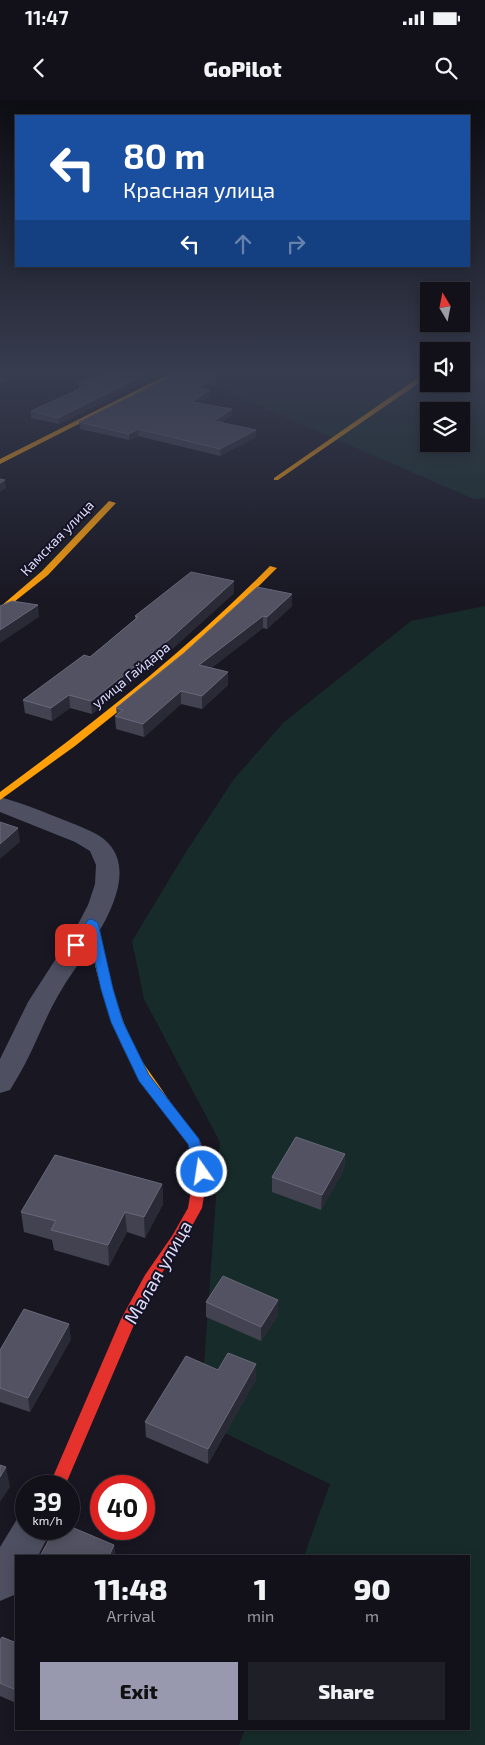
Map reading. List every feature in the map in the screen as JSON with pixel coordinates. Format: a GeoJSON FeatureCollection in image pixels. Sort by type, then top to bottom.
{"type":"FeatureCollection","features":[{"type":"Feature","properties":{"kind":"street"},"geometry":{"type":"LineString","coordinates":[[0,462],[24,450]]}},
{"type":"Feature","properties":{"kind":"street"},"geometry":{"type":"LineString","coordinates":[[276,479],[318,450]]}},
{"type":"Feature","properties":{"kind":"street","name":"Камская улица"},"geometry":{"type":"LineString","coordinates":[[0,611],[32,585],[92,526],[112,503]]}},
{"type":"Feature","properties":{"kind":"street","name":"улица Гайдара"},"geometry":{"type":"LineString","coordinates":[[0,797],[83,734],[187,649],[240,602],[273,568]]}},
{"type":"Feature","properties":{"kind":"street"},"geometry":{"type":"LineString","coordinates":[[0,804],[94,842],[107,861],[108,881],[92,923],[52,981],[40,1003],[22,1046],[0,1083]]}},
{"type":"Feature","properties":{"kind":"street","name":"Малая улица"},"geometry":{"type":"LineString","coordinates":[[62,1475],[130,1318],[150,1279],[177,1240],[195,1208],[202,1172],[194,1143],[144,1077],[117,1022],[107,989],[92,923]]}},
{"type":"Feature","properties":{"kind":"street"},"geometry":{"type":"LineString","coordinates":[[17,1555],[26,1540]]}},
{"type":"Feature","properties":{"kind":"street"},"geometry":{"type":"LineString","coordinates":[[0,1582],[15,1558]]}},
{"type":"Feature","properties":{"kind":"green space"},"geometry":{"type":"Polygon","coordinates":[[[360,450],[470,452],[470,450],[485,450],[485,498],[474,499],[360,450]]]}},
{"type":"Feature","properties":{"kind":"green space"},"geometry":{"type":"Polygon","coordinates":[[[485,606],[485,1745],[239,1745],[245,1730],[470,1730],[470,1555],[304,1555],[330,1484],[200,1421],[220,1142],[144,999],[132,941],[186,852],[234,779],[283,723],[411,621],[485,606]]]}},
{"type":"Feature","properties":{"kind":"building"},"geometry":{"type":"Polygon","coordinates":[[[191,572],[234,581],[170,639],[91,701],[69,695],[51,708],[23,700],[84,655],[90,657],[138,617],[135,616],[191,572]]]}},
{"type":"Feature","properties":{"kind":"building"},"geometry":{"type":"Polygon","coordinates":[[[257,587],[292,594],[267,617],[263,616],[199,665],[228,672],[202,696],[181,691],[143,724],[115,716],[123,710],[116,708],[184,653],[257,587]]]}},
{"type":"Feature","properties":{"kind":"building"},"geometry":{"type":"Polygon","coordinates":[[[12,601],[38,605],[0,630],[0,606],[12,601]]]}},
{"type":"Feature","properties":{"kind":"building"},"geometry":{"type":"Polygon","coordinates":[[[0,822],[18,828],[0,844],[0,822]]]}},
{"type":"Feature","properties":{"kind":"building"},"geometry":{"type":"Polygon","coordinates":[[[296,1137],[345,1154],[322,1195],[272,1177],[296,1137]]]}},
{"type":"Feature","properties":{"kind":"building"},"geometry":{"type":"Polygon","coordinates":[[[55,1155],[162,1184],[144,1217],[125,1212],[108,1245],[51,1230],[56,1221],[21,1212],[55,1155]]]}},
{"type":"Feature","properties":{"kind":"building"},"geometry":{"type":"Polygon","coordinates":[[[223,1276],[278,1300],[261,1327],[206,1302],[223,1276]]]}},
{"type":"Feature","properties":{"kind":"building"},"geometry":{"type":"Polygon","coordinates":[[[24,1309],[69,1324],[28,1398],[0,1388],[0,1350],[24,1309]]]}},
{"type":"Feature","properties":{"kind":"building"},"geometry":{"type":"Polygon","coordinates":[[[228,1353],[256,1364],[208,1449],[145,1422],[186,1356],[218,1370],[228,1353]]]}},
{"type":"Feature","properties":{"kind":"building"},"geometry":{"type":"Polygon","coordinates":[[[0,1465],[6,1467],[0,1477],[0,1465]]]}},
{"type":"Feature","properties":{"kind":"building"},"geometry":{"type":"Polygon","coordinates":[[[80,1531],[90,1535],[90,1540],[102,1540],[114,1545],[109,1555],[41,1555],[49,1540],[80,1540],[80,1531]]]}},
{"type":"Feature","properties":{"kind":"building"},"geometry":{"type":"Polygon","coordinates":[[[2,1637],[14,1642],[15,1640],[15,1690],[0,1683],[0,1640],[2,1637]]]}},
{"type":"Feature","properties":{"kind":"traffic: slow"},"geometry":{"type":"LineString","coordinates":[[0,462],[24,450]]}},
{"type":"Feature","properties":{"kind":"traffic: slow"},"geometry":{"type":"LineString","coordinates":[[276,479],[318,450]]}},
{"type":"Feature","properties":{"kind":"traffic: slow"},"geometry":{"type":"LineString","coordinates":[[0,611],[45,573],[112,503]]}},
{"type":"Feature","properties":{"kind":"traffic: slow"},"geometry":{"type":"LineString","coordinates":[[0,797],[107,716],[176,659],[273,568]]}},
{"type":"Feature","properties":{"kind":"traffic: slow"},"geometry":{"type":"LineString","coordinates":[[92,923],[106,985],[121,1032],[137,1063],[163,1102]]}},
{"type":"Feature","properties":{"kind":"traffic: jam"},"geometry":{"type":"LineString","coordinates":[[62,1475],[129,1319],[150,1279],[177,1240],[195,1208],[201,1172],[194,1143],[163,1102]]}},
{"type":"Feature","properties":{"kind":"route"},"geometry":{"type":"LineString","coordinates":[[76,945],[92,923],[107,989],[117,1022],[144,1077],[194,1143],[202,1172]]}}]}
